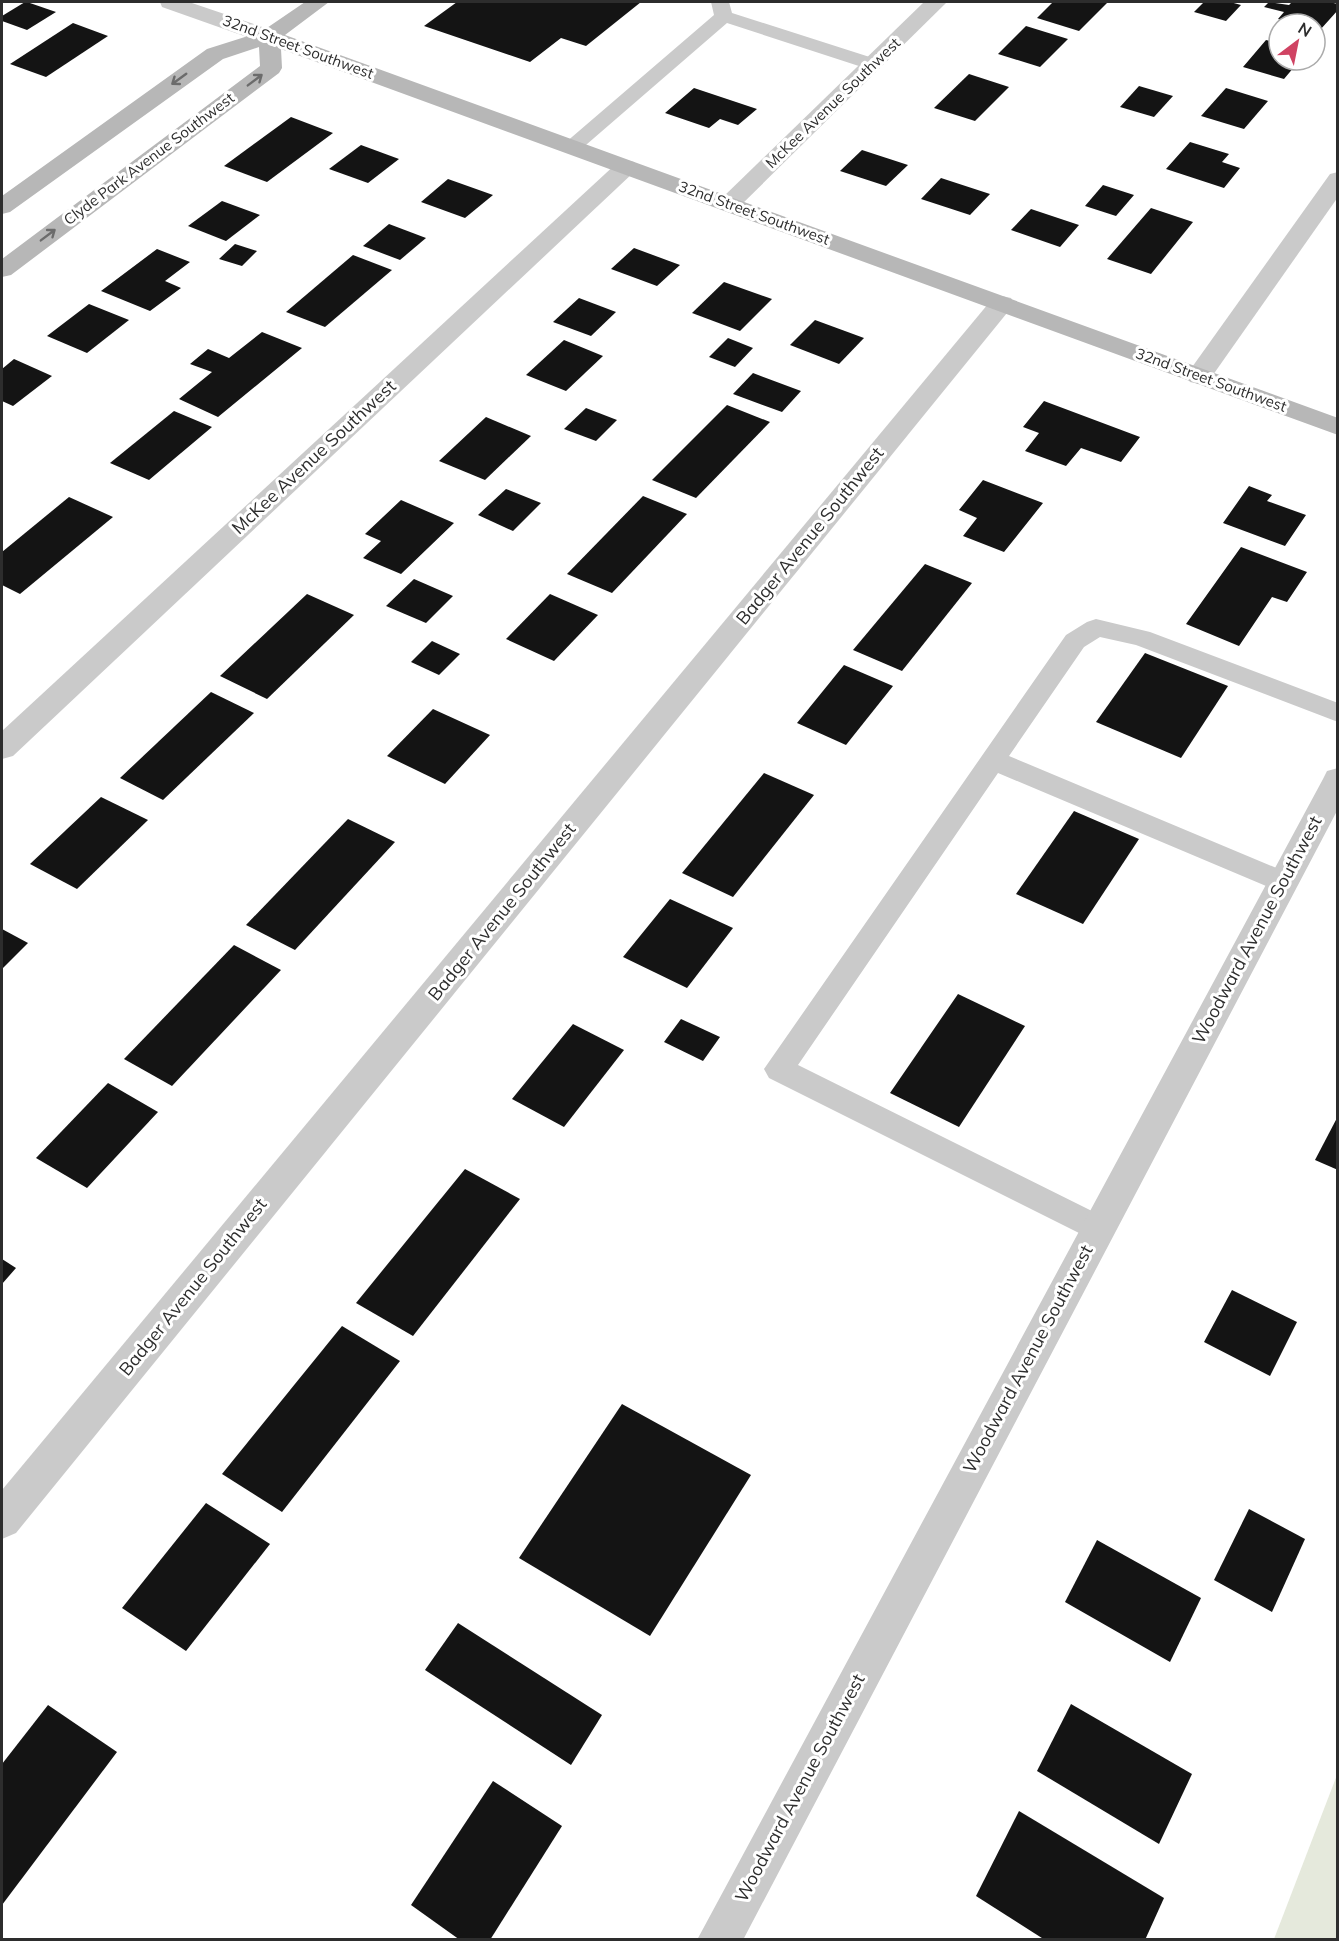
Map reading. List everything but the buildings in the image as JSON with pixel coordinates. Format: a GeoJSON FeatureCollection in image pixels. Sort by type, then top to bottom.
{"type":"FeatureCollection","features":[{"type":"Feature","properties":{"kind":"street","name":"32nd Street Southwest"},"geometry":{"type":"LineString","coordinates":[[170,2],[626,166],[1338,427]]}},
{"type":"Feature","properties":{"kind":"street"},"geometry":{"type":"LineString","coordinates":[[2,207],[215,54],[269,37],[318,2]]}},
{"type":"Feature","properties":{"kind":"street","name":"McKee Avenue Southwest"},"geometry":{"type":"LineString","coordinates":[[729,204],[936,2]]}},
{"type":"Feature","properties":{"kind":"street","name":"Clyde Park Avenue Southwest"},"geometry":{"type":"LineString","coordinates":[[2,270],[271,68],[269,37]]}},
{"type":"Feature","properties":{"kind":"street","name":"McKee Avenue Southwest"},"geometry":{"type":"LineString","coordinates":[[2,748],[626,166]]}},
{"type":"Feature","properties":{"kind":"street"},"geometry":{"type":"LineString","coordinates":[[1199,376],[1338,179]]}},
{"type":"Feature","properties":{"kind":"street","name":"Badger Avenue Southwest"},"geometry":{"type":"LineString","coordinates":[[2,1520],[1002,303]]}},
{"type":"Feature","properties":{"kind":"street","name":"Woodward Avenue Southwest"},"geometry":{"type":"LineString","coordinates":[[719,1940],[1338,779]]}},
{"type":"Feature","properties":{"kind":"lane"},"geometry":{"type":"LineString","coordinates":[[572,147],[722,9],[872,64]]}},
{"type":"Feature","properties":{"kind":"lane"},"geometry":{"type":"LineString","coordinates":[[1097,1229],[779,1069],[1075,641],[1096,628],[1141,638],[1338,713]]}},
{"type":"Feature","properties":{"kind":"lane"},"geometry":{"type":"LineString","coordinates":[[992,760],[1282,882]]}},
{"type":"Feature","properties":{"kind":"shaded area"},"geometry":{"type":"Polygon","coordinates":[[[1337,1775],[1337,1939],[1274,1939],[1337,1775]]]}}]}
